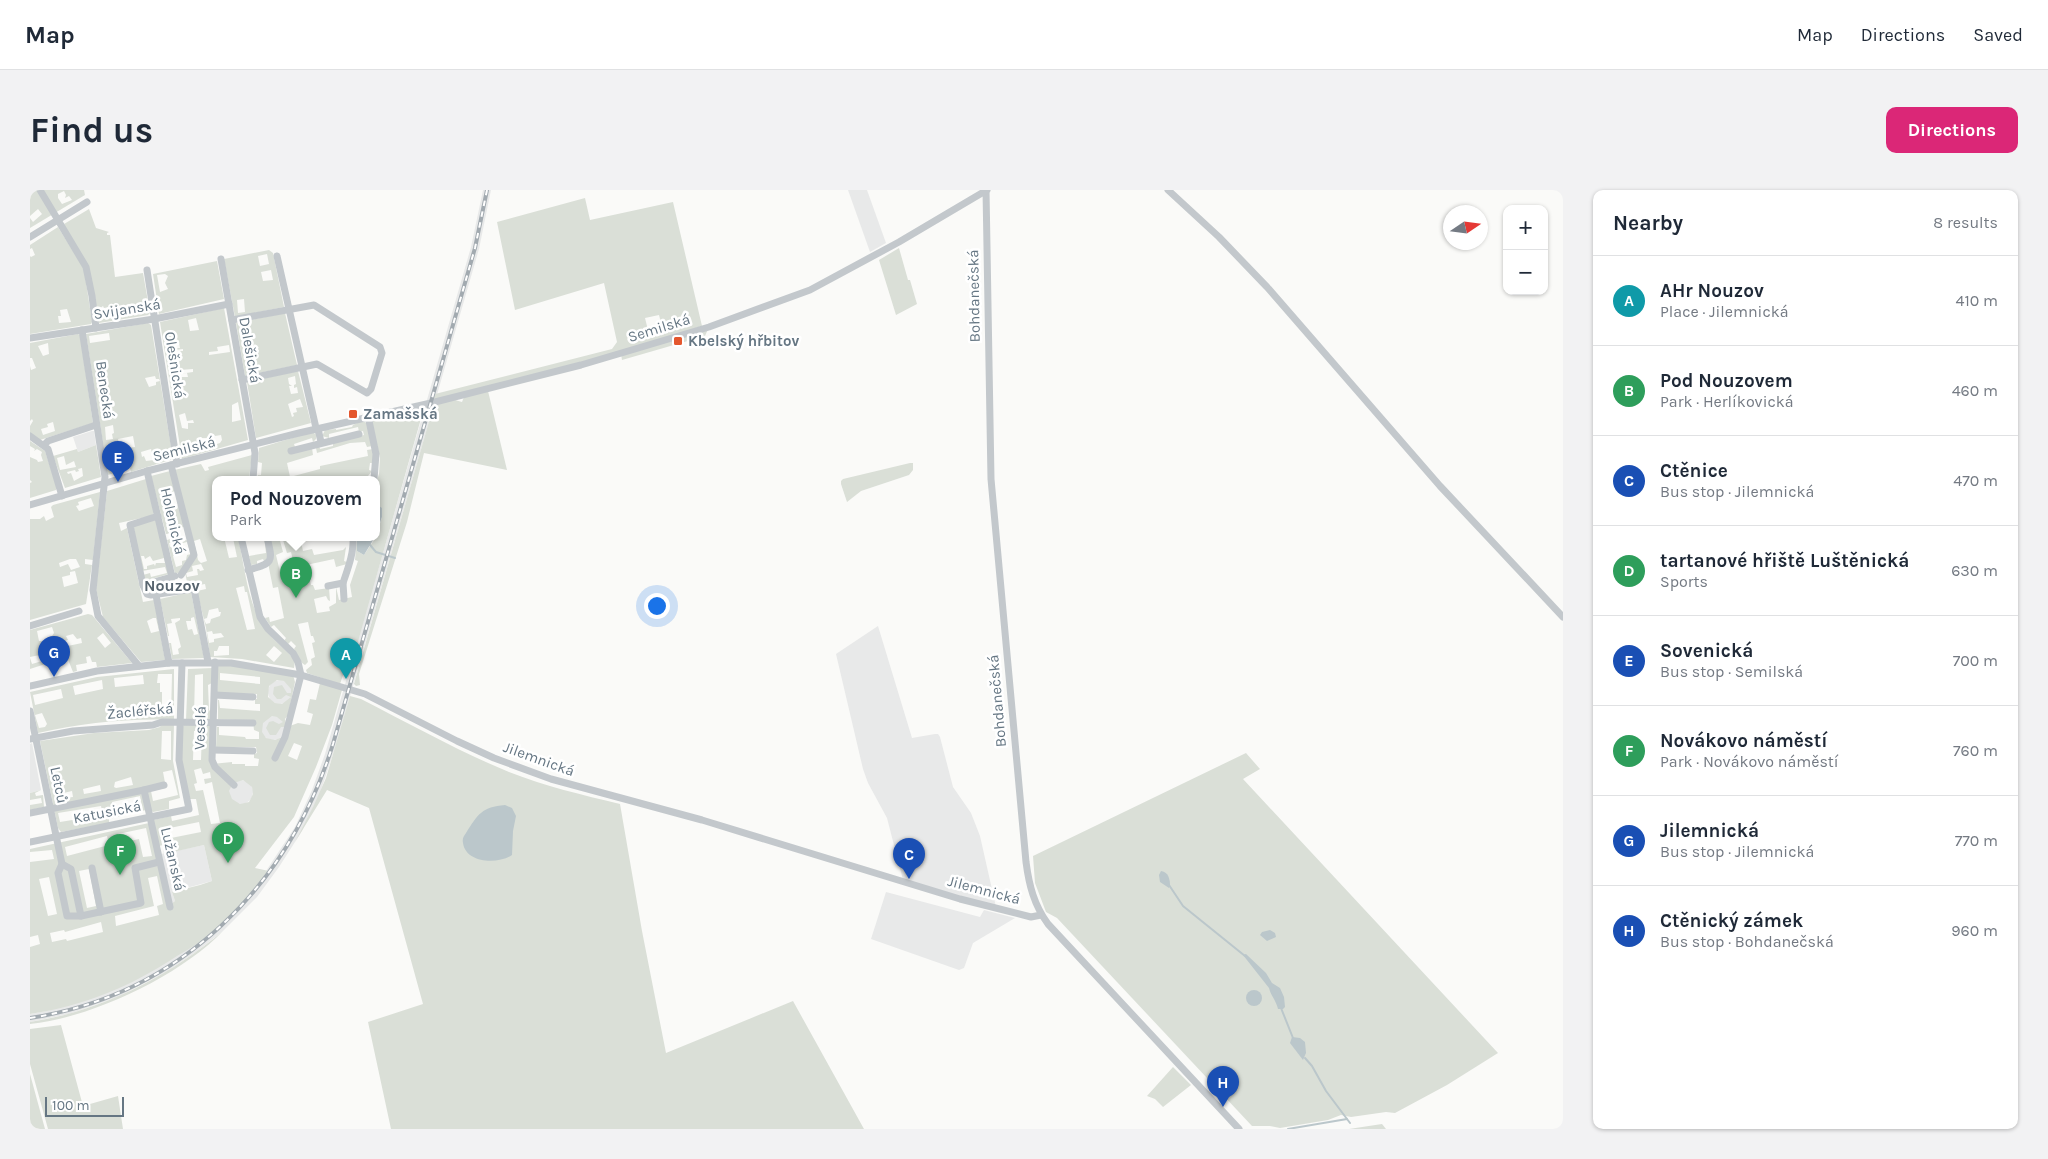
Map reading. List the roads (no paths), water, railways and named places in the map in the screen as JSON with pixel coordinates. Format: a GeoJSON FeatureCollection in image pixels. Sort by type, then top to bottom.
{"type":"FeatureCollection","features":[{"type":"Feature","properties":{"kind":"street"},"geometry":{"type":"LineString","coordinates":[[40,190],[86,267],[96,328]]}},
{"type":"Feature","properties":{"kind":"street","name":"Semilská"},"geometry":{"type":"LineString","coordinates":[[30,506],[105,483],[316,428],[485,389],[620,355],[709,327],[810,290],[897,243],[986,190]]}},
{"type":"Feature","properties":{"kind":"street","name":"Bohdanečská"},"geometry":{"type":"LineString","coordinates":[[986,190],[991,479],[1026,862],[1032,894],[1041,915],[1238,1129]]}},
{"type":"Feature","properties":{"kind":"street"},"geometry":{"type":"LineString","coordinates":[[1168,190],[1219,237],[1267,287],[1440,486],[1563,617]]}},
{"type":"Feature","properties":{"kind":"street"},"geometry":{"type":"LineString","coordinates":[[30,237],[87,202]]}},
{"type":"Feature","properties":{"kind":"street"},"geometry":{"type":"LineString","coordinates":[[277,256],[316,428],[321,442]]}},
{"type":"Feature","properties":{"kind":"street","name":"Dalešická"},"geometry":{"type":"LineString","coordinates":[[221,259],[253,445],[255,467],[254,476]]}},
{"type":"Feature","properties":{"kind":"street","name":"Olešnická"},"geometry":{"type":"LineString","coordinates":[[147,270],[174,465],[194,555],[181,575]]}},
{"type":"Feature","properties":{"kind":"street","name":"Svijanská"},"geometry":{"type":"LineString","coordinates":[[30,338],[154,319],[228,304]]}},
{"type":"Feature","properties":{"kind":"street"},"geometry":{"type":"LineString","coordinates":[[232,320],[314,305],[380,347],[381,350],[372,389],[367,393],[320,365],[242,380]]}},
{"type":"Feature","properties":{"kind":"street","name":"Benecká"},"geometry":{"type":"LineString","coordinates":[[82,330],[105,483],[93,590],[98,616],[139,666]]}},
{"type":"Feature","properties":{"kind":"street"},"geometry":{"type":"LineString","coordinates":[[368,416],[376,454],[374,476]]}},
{"type":"Feature","properties":{"kind":"street"},"geometry":{"type":"LineString","coordinates":[[44,446],[48,441],[96,425]]}},
{"type":"Feature","properties":{"kind":"street"},"geometry":{"type":"LineString","coordinates":[[291,450],[359,434]]}},
{"type":"Feature","properties":{"kind":"street"},"geometry":{"type":"LineString","coordinates":[[30,436],[48,449],[62,496]]}},
{"type":"Feature","properties":{"kind":"street","name":"Holenická"},"geometry":{"type":"LineString","coordinates":[[147,472],[172,577]]}},
{"type":"Feature","properties":{"kind":"street"},"geometry":{"type":"LineString","coordinates":[[158,516],[130,525],[143,585],[148,594],[156,595],[203,587]]}},
{"type":"Feature","properties":{"kind":"street"},"geometry":{"type":"LineString","coordinates":[[242,541],[260,617],[273,634],[293,653],[301,674],[285,737],[275,758]]}},
{"type":"Feature","properties":{"kind":"street"},"geometry":{"type":"LineString","coordinates":[[248,570],[270,562],[271,556],[268,541]]}},
{"type":"Feature","properties":{"kind":"street"},"geometry":{"type":"LineString","coordinates":[[344,599],[342,583],[349,566],[353,541]]}},
{"type":"Feature","properties":{"kind":"street"},"geometry":{"type":"LineString","coordinates":[[143,585],[181,575],[184,590]]}},
{"type":"Feature","properties":{"kind":"street"},"geometry":{"type":"LineString","coordinates":[[328,586],[342,583]]}},
{"type":"Feature","properties":{"kind":"street","name":"Veselá"},"geometry":{"type":"LineString","coordinates":[[194,589],[212,662],[215,696],[212,760],[215,768],[234,785]]}},
{"type":"Feature","properties":{"kind":"street"},"geometry":{"type":"LineString","coordinates":[[156,595],[169,663]]}},
{"type":"Feature","properties":{"kind":"street"},"geometry":{"type":"LineString","coordinates":[[30,626],[79,611]]}},
{"type":"Feature","properties":{"kind":"street","name":"Jilemnická"},"geometry":{"type":"LineString","coordinates":[[30,686],[97,671],[169,663],[212,662],[261,667],[301,674],[365,694],[457,741],[551,779],[702,820],[960,899],[1031,917],[1041,915]]}},
{"type":"Feature","properties":{"kind":"street"},"geometry":{"type":"LineString","coordinates":[[180,721],[182,663]]}},
{"type":"Feature","properties":{"kind":"street"},"geometry":{"type":"LineString","coordinates":[[215,696],[253,697]]}},
{"type":"Feature","properties":{"kind":"street","name":"Letců"},"geometry":{"type":"LineString","coordinates":[[30,711],[33,738],[62,864],[58,873],[67,916],[81,916],[71,869],[62,864]]}},
{"type":"Feature","properties":{"kind":"street","name":"Žacléřská"},"geometry":{"type":"LineString","coordinates":[[33,738],[73,731],[180,721],[253,723]]}},
{"type":"Feature","properties":{"kind":"street","name":"Katusická"},"geometry":{"type":"LineString","coordinates":[[30,842],[189,809],[179,760],[180,721]]}},
{"type":"Feature","properties":{"kind":"street"},"geometry":{"type":"LineString","coordinates":[[213,750],[253,751]]}},
{"type":"Feature","properties":{"kind":"street"},"geometry":{"type":"LineString","coordinates":[[30,813],[164,785]]}},
{"type":"Feature","properties":{"kind":"street","name":"Lužanská"},"geometry":{"type":"LineString","coordinates":[[144,790],[170,907]]}},
{"type":"Feature","properties":{"kind":"street"},"geometry":{"type":"LineString","coordinates":[[81,916],[141,903],[135,868],[159,862]]}},
{"type":"Feature","properties":{"kind":"street"},"geometry":{"type":"LineString","coordinates":[[92,868],[101,912]]}},
{"type":"Feature","properties":{"kind":"waterway"},"geometry":{"type":"LineString","coordinates":[[370,545],[376,552],[395,558]]}},
{"type":"Feature","properties":{"kind":"waterway"},"geometry":{"type":"LineString","coordinates":[[1169,885],[1183,906],[1245,956]]}},
{"type":"Feature","properties":{"kind":"waterway"},"geometry":{"type":"LineString","coordinates":[[1281,1008],[1293,1038]]}},
{"type":"Feature","properties":{"kind":"waterway"},"geometry":{"type":"LineString","coordinates":[[1305,1058],[1347,1119]]}},
{"type":"Feature","properties":{"kind":"waterway"},"geometry":{"type":"LineString","coordinates":[[1288,1129],[1347,1119],[1350,1123]]}},
{"type":"Feature","properties":{"kind":"railway"},"geometry":{"type":"LineString","coordinates":[[30,1018],[84,1005],[134,985],[180,959],[221,926],[257,887],[288,843],[314,796],[333,744],[475,248],[487,190]]}},
{"type":"Feature","properties":{"kind":"place","name":"Kbelský hřbitov"},"geometry":{"type":"Point","coordinates":[678,341]}},
{"type":"Feature","properties":{"kind":"place","name":"Zamašská"},"geometry":{"type":"Point","coordinates":[353,414]}},
{"type":"Feature","properties":{"kind":"place","name":"Sovenická"},"geometry":{"type":"Point","coordinates":[118,482]}},
{"type":"Feature","properties":{"kind":"place","name":"Pod Nouzovem"},"geometry":{"type":"Point","coordinates":[296,598]}},
{"type":"Feature","properties":{"kind":"place","name":"Jilemnická"},"geometry":{"type":"Point","coordinates":[54,677]}},
{"type":"Feature","properties":{"kind":"place","name":"AHr Nouzov"},"geometry":{"type":"Point","coordinates":[346,679]}},
{"type":"Feature","properties":{"kind":"place","name":"tartanové hřiště Luštěnická"},"geometry":{"type":"Point","coordinates":[228,863]}},
{"type":"Feature","properties":{"kind":"place","name":"Novákovo náměstí"},"geometry":{"type":"Point","coordinates":[120,875]}},
{"type":"Feature","properties":{"kind":"place","name":"Ctěnice"},"geometry":{"type":"Point","coordinates":[909,879]}},
{"type":"Feature","properties":{"kind":"place","name":"Ctěnický zámek"},"geometry":{"type":"Point","coordinates":[1223,1107]}},
{"type":"Feature","properties":{"kind":"district","name":"Nouzov"},"geometry":{"type":"Point","coordinates":[172,585]}}]}
